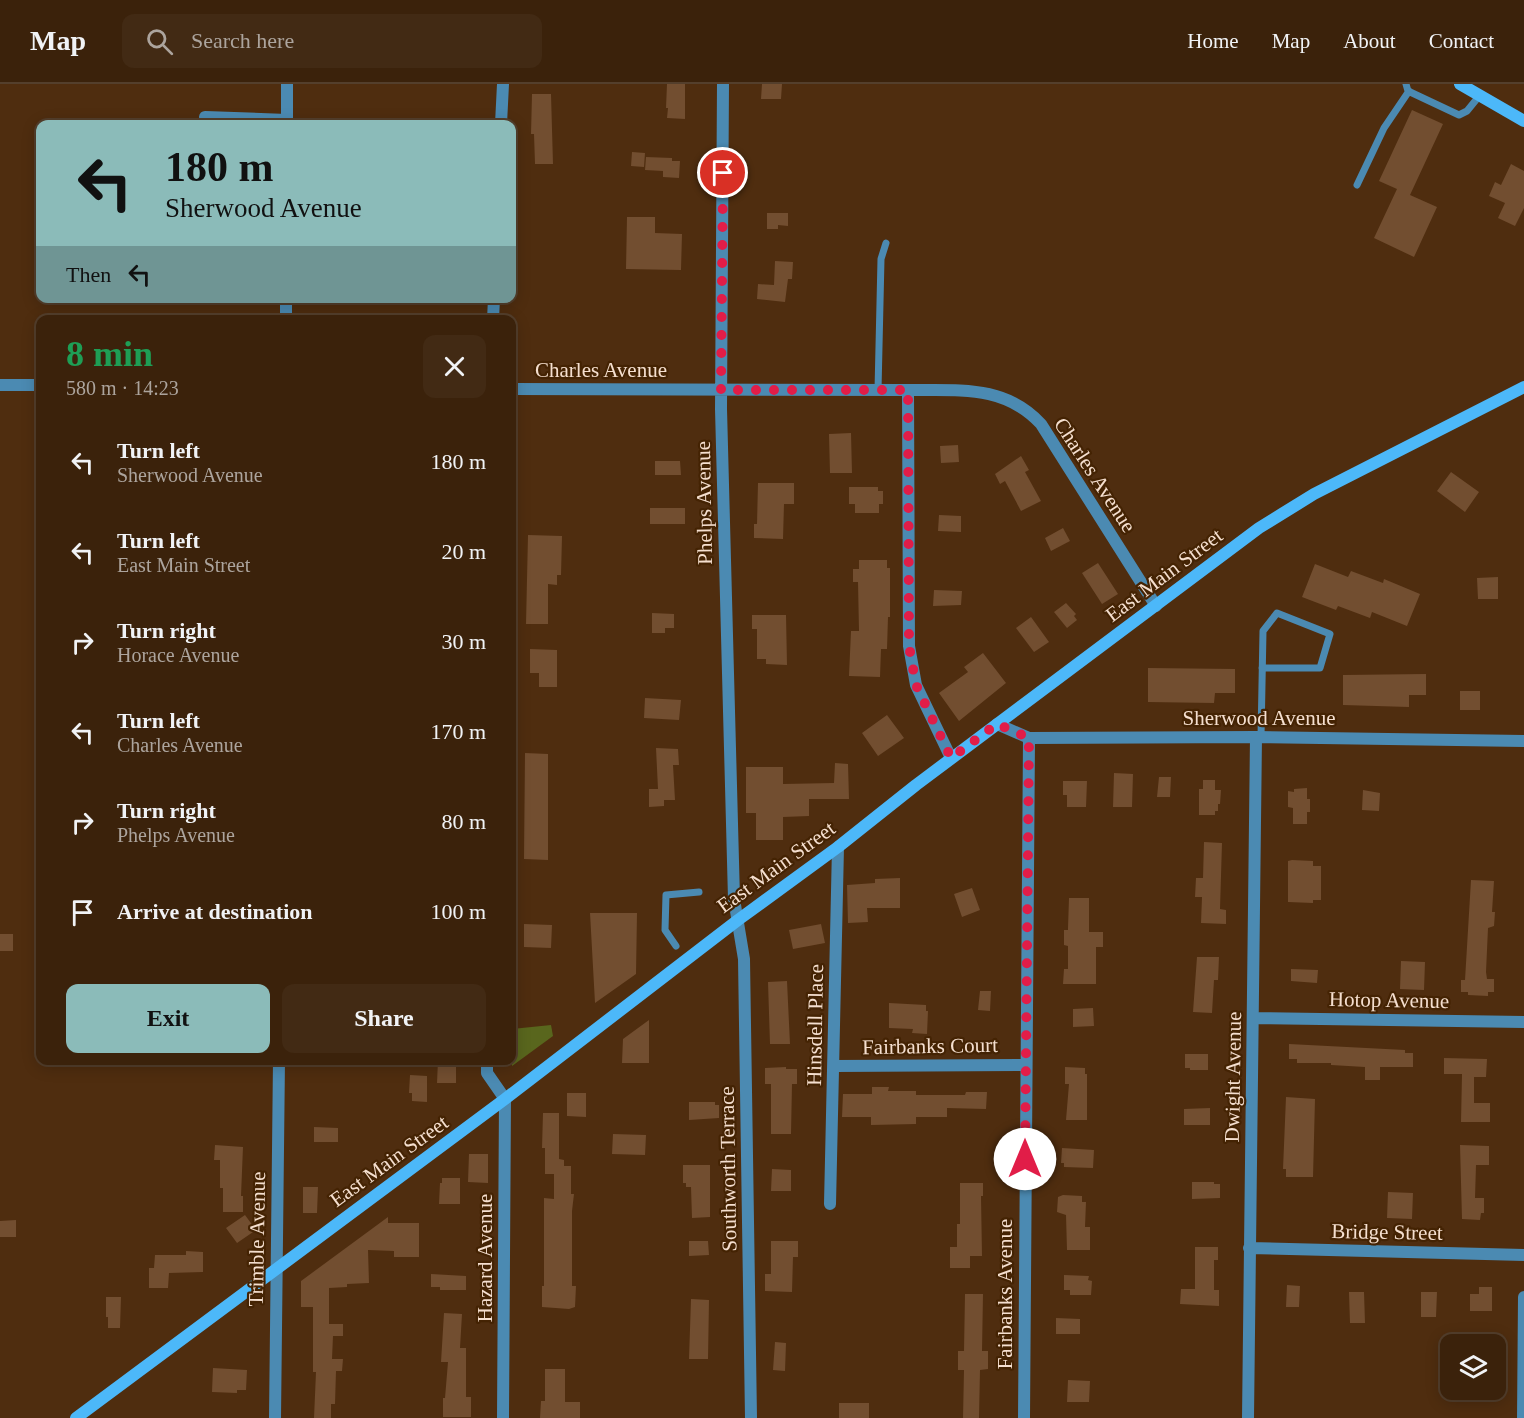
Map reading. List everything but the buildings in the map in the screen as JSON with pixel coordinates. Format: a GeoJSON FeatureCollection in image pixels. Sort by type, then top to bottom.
{"type":"FeatureCollection","features":[{"type":"Feature","properties":{"kind":"street"},"geometry":{"type":"LineString","coordinates":[[287,84],[287,120]]}},
{"type":"Feature","properties":{"kind":"street"},"geometry":{"type":"LineString","coordinates":[[501,120],[503,84]]}},
{"type":"Feature","properties":{"kind":"street","name":"Phelps Avenue"},"geometry":{"type":"LineString","coordinates":[[723,84],[721,390],[734,899],[738,920]]}},
{"type":"Feature","properties":{"kind":"street"},"geometry":{"type":"LineString","coordinates":[[1460,84],[1524,121]]}},
{"type":"Feature","properties":{"kind":"street"},"geometry":{"type":"LineString","coordinates":[[205,117],[254,120]]}},
{"type":"Feature","properties":{"kind":"street"},"geometry":{"type":"LineString","coordinates":[[0,385],[36,385]]}},
{"type":"Feature","properties":{"kind":"street","name":"East Main Street"},"geometry":{"type":"LineString","coordinates":[[76,1418],[505,1099],[738,920],[838,847],[951,758],[1193,576],[1285,510],[1524,387]]}},
{"type":"Feature","properties":{"kind":"street","name":"Charles Avenue"},"geometry":{"type":"LineString","coordinates":[[516,389],[987,392],[1013,402],[1030,412],[1041,424],[1156,606]]}},
{"type":"Feature","properties":{"kind":"street"},"geometry":{"type":"LineString","coordinates":[[908,390],[909,634],[912,668],[916,685],[951,758]]}},
{"type":"Feature","properties":{"kind":"street","name":"Sherwood Avenue"},"geometry":{"type":"LineString","coordinates":[[997,724],[1029,738],[1258,737],[1524,741]]}},
{"type":"Feature","properties":{"kind":"street","name":"Dwight Avenue"},"geometry":{"type":"LineString","coordinates":[[1248,1418],[1258,737]]}},
{"type":"Feature","properties":{"kind":"street","name":"Fairbanks Avenue"},"geometry":{"type":"LineString","coordinates":[[1024,1418],[1029,738]]}},
{"type":"Feature","properties":{"kind":"street","name":"Hinsdell Place"},"geometry":{"type":"LineString","coordinates":[[830,1204],[838,847]]}},
{"type":"Feature","properties":{"kind":"street","name":"Southworth Terrace"},"geometry":{"type":"LineString","coordinates":[[738,920],[744,959],[751,1418]]}},
{"type":"Feature","properties":{"kind":"street","name":"Hotop Avenue"},"geometry":{"type":"LineString","coordinates":[[1254,1018],[1524,1022]]}},
{"type":"Feature","properties":{"kind":"street","name":"Trimble Avenue"},"geometry":{"type":"LineString","coordinates":[[275,1418],[279,1065]]}},
{"type":"Feature","properties":{"kind":"street"},"geometry":{"type":"LineString","coordinates":[[487,1065],[487,1073],[505,1099]]}},
{"type":"Feature","properties":{"kind":"street","name":"Fairbanks Court"},"geometry":{"type":"LineString","coordinates":[[834,1066],[1026,1065]]}},
{"type":"Feature","properties":{"kind":"street","name":"Hazard Avenue"},"geometry":{"type":"LineString","coordinates":[[503,1418],[505,1099]]}},
{"type":"Feature","properties":{"kind":"street","name":"Bridge Street"},"geometry":{"type":"LineString","coordinates":[[1250,1248],[1524,1255]]}},
{"type":"Feature","properties":{"kind":"street"},"geometry":{"type":"LineString","coordinates":[[1523,1418],[1524,1297]]}},
{"type":"Feature","properties":{"kind":"lane"},"geometry":{"type":"LineString","coordinates":[[1357,185],[1384,128],[1407,88],[1460,115],[1467,111],[1480,95]]}},
{"type":"Feature","properties":{"kind":"lane"},"geometry":{"type":"LineString","coordinates":[[878,390],[881,259],[886,243]]}},
{"type":"Feature","properties":{"kind":"lane"},"geometry":{"type":"LineString","coordinates":[[1258,737],[1263,631],[1277,613],[1330,634],[1320,668],[1262,668]]}},
{"type":"Feature","properties":{"kind":"lane"},"geometry":{"type":"LineString","coordinates":[[676,946],[665,930],[666,895],[699,892]]}},
{"type":"Feature","properties":{"kind":"green space"},"geometry":{"type":"Polygon","coordinates":[[[551,1025],[553,1036],[516,1063],[516,1029],[551,1025]]]}},
{"type":"Feature","properties":{"kind":"route"},"geometry":{"type":"LineString","coordinates":[[723,173],[721,390],[908,390],[909,646],[916,685],[951,758],[997,724],[1029,738],[1025,1159]]}}]}
